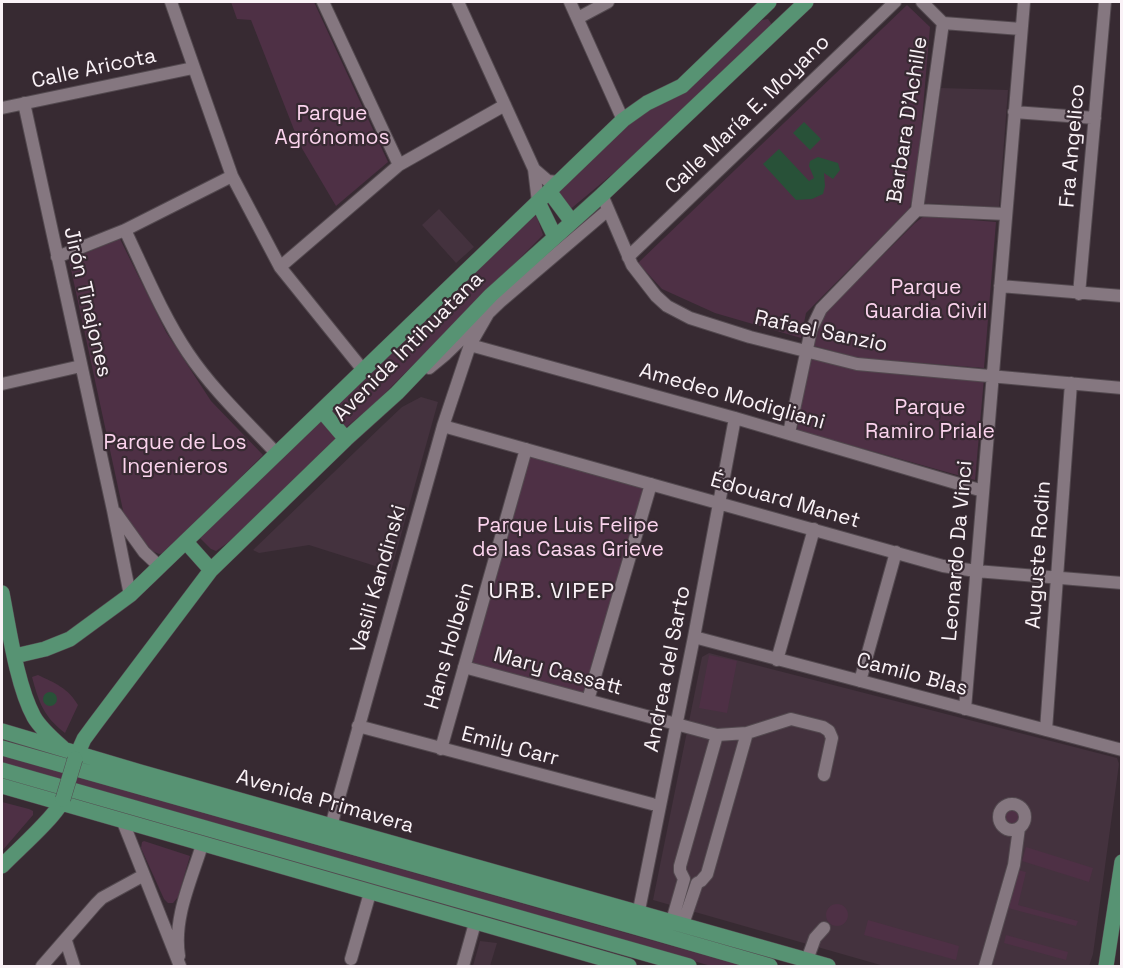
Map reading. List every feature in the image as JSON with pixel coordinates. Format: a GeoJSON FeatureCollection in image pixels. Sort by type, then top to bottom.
{"type":"FeatureCollection","features":[{"type":"Feature","properties":{"kind":"main road","name":"Avenida Intihuatana"},"geometry":{"type":"LineString","coordinates":[[62,801],[72,754],[211,570],[346,439],[397,393],[491,295],[602,195],[806,2]]}},
{"type":"Feature","properties":{"kind":"main road","name":"Avenida Intihuatana"},"geometry":{"type":"LineString","coordinates":[[15,656],[45,649],[70,639],[130,595],[623,120],[647,103],[682,86],[767,3]]}},
{"type":"Feature","properties":{"kind":"main road"},"geometry":{"type":"LineString","coordinates":[[767,3],[784,23]]}},
{"type":"Feature","properties":{"kind":"main road"},"geometry":{"type":"LineString","coordinates":[[554,186],[572,222]]}},
{"type":"Feature","properties":{"kind":"main road"},"geometry":{"type":"LineString","coordinates":[[538,202],[555,237]]}},
{"type":"Feature","properties":{"kind":"main road"},"geometry":{"type":"LineString","coordinates":[[322,411],[346,439]]}},
{"type":"Feature","properties":{"kind":"main road"},"geometry":{"type":"LineString","coordinates":[[186,542],[211,570]]}},
{"type":"Feature","properties":{"kind":"main road"},"geometry":{"type":"LineString","coordinates":[[2,593],[24,693],[33,716],[41,728],[72,754]]}},
{"type":"Feature","properties":{"kind":"main road","name":"Avenida Primavera"},"geometry":{"type":"LineString","coordinates":[[2,731],[72,754],[331,826],[637,919]]}},
{"type":"Feature","properties":{"kind":"main road","name":"Avenida Primavera"},"geometry":{"type":"LineString","coordinates":[[2,748],[637,919]]}},
{"type":"Feature","properties":{"kind":"main road"},"geometry":{"type":"LineString","coordinates":[[2,770],[689,966]]}},
{"type":"Feature","properties":{"kind":"main road"},"geometry":{"type":"LineString","coordinates":[[2,786],[62,801],[202,845],[629,966]]}},
{"type":"Feature","properties":{"kind":"main road"},"geometry":{"type":"LineString","coordinates":[[2,866],[62,801]]}},
{"type":"Feature","properties":{"kind":"main road"},"geometry":{"type":"LineString","coordinates":[[1106,966],[1122,862]]}},
{"type":"Feature","properties":{"kind":"main road"},"geometry":{"type":"LineString","coordinates":[[637,919],[678,923],[828,966]]}},
{"type":"Feature","properties":{"kind":"main road"},"geometry":{"type":"LineString","coordinates":[[637,919],[770,966]]}},
{"type":"Feature","properties":{"kind":"street"},"geometry":{"type":"LineString","coordinates":[[171,2],[231,176],[280,267],[363,370]]}},
{"type":"Feature","properties":{"kind":"street"},"geometry":{"type":"LineString","coordinates":[[323,2],[399,165]]}},
{"type":"Feature","properties":{"kind":"street"},"geometry":{"type":"LineString","coordinates":[[458,2],[534,168],[538,202]]}},
{"type":"Feature","properties":{"kind":"street"},"geometry":{"type":"LineString","coordinates":[[570,2],[623,120]]}},
{"type":"Feature","properties":{"kind":"street"},"geometry":{"type":"LineString","coordinates":[[578,18],[608,2]]}},
{"type":"Feature","properties":{"kind":"street","name":"Calle María E. Moyano"},"geometry":{"type":"LineString","coordinates":[[628,257],[895,2]]}},
{"type":"Feature","properties":{"kind":"street"},"geometry":{"type":"LineString","coordinates":[[922,2],[943,23],[1022,29]]}},
{"type":"Feature","properties":{"kind":"street","name":"Leonardo Da Vinci"},"geometry":{"type":"LineString","coordinates":[[965,709],[1024,2]]}},
{"type":"Feature","properties":{"kind":"street","name":"Fra Angelico"},"geometry":{"type":"LineString","coordinates":[[1079,294],[1105,2]]}},
{"type":"Feature","properties":{"kind":"street","name":"Barbara D'Achille"},"geometry":{"type":"LineString","coordinates":[[789,433],[811,330],[821,309],[917,210],[943,23]]}},
{"type":"Feature","properties":{"kind":"street","name":"Calle Aricota"},"geometry":{"type":"LineString","coordinates":[[2,108],[194,68]]}},
{"type":"Feature","properties":{"kind":"street","name":"Jirón Tinajones"},"geometry":{"type":"LineString","coordinates":[[24,103],[114,510],[130,595]]}},
{"type":"Feature","properties":{"kind":"street"},"geometry":{"type":"LineString","coordinates":[[280,267],[399,165],[505,105]]}},
{"type":"Feature","properties":{"kind":"street"},"geometry":{"type":"LineString","coordinates":[[1014,112],[1095,118]]}},
{"type":"Feature","properties":{"kind":"street"},"geometry":{"type":"LineString","coordinates":[[534,168],[554,186]]}},
{"type":"Feature","properties":{"kind":"street"},"geometry":{"type":"LineString","coordinates":[[57,256],[125,230],[231,176]]}},
{"type":"Feature","properties":{"kind":"street","name":"Rafael Sanzio"},"geometry":{"type":"LineString","coordinates":[[602,195],[632,265],[656,296],[678,312],[750,337],[857,364],[1122,388]]}},
{"type":"Feature","properties":{"kind":"street"},"geometry":{"type":"LineString","coordinates":[[589,206],[608,210]]}},
{"type":"Feature","properties":{"kind":"street"},"geometry":{"type":"LineString","coordinates":[[397,393],[446,354],[489,312],[608,210]]}},
{"type":"Feature","properties":{"kind":"street"},"geometry":{"type":"LineString","coordinates":[[917,210],[1006,214]]}},
{"type":"Feature","properties":{"kind":"street"},"geometry":{"type":"LineString","coordinates":[[125,230],[187,352],[211,383],[276,453]]}},
{"type":"Feature","properties":{"kind":"street"},"geometry":{"type":"LineString","coordinates":[[1000,286],[1122,297]]}},
{"type":"Feature","properties":{"kind":"street","name":"Vasili Kandinski"},"geometry":{"type":"LineString","coordinates":[[331,826],[443,426],[470,345],[489,312]]}},
{"type":"Feature","properties":{"kind":"street"},"geometry":{"type":"LineString","coordinates":[[481,326],[487,343],[493,350]]}},
{"type":"Feature","properties":{"kind":"street"},"geometry":{"type":"LineString","coordinates":[[446,354],[470,345]]}},
{"type":"Feature","properties":{"kind":"street","name":"Amedeo Modigliani"},"geometry":{"type":"LineString","coordinates":[[470,345],[735,417],[983,491]]}},
{"type":"Feature","properties":{"kind":"street"},"geometry":{"type":"LineString","coordinates":[[446,354],[454,355],[459,359],[461,370]]}},
{"type":"Feature","properties":{"kind":"street"},"geometry":{"type":"LineString","coordinates":[[2,384],[81,366]]}},
{"type":"Feature","properties":{"kind":"street","name":"Auguste Rodin"},"geometry":{"type":"LineString","coordinates":[[1046,730],[1071,383]]}},
{"type":"Feature","properties":{"kind":"street","name":"Andrea del Sarto"},"geometry":{"type":"LineString","coordinates":[[637,919],[694,637],[735,417]]}},
{"type":"Feature","properties":{"kind":"street","name":"Édouard Manet"},"geometry":{"type":"LineString","coordinates":[[443,426],[943,566],[976,571],[1122,583]]}},
{"type":"Feature","properties":{"kind":"street","name":"Hans Holbein"},"geometry":{"type":"LineString","coordinates":[[441,749],[526,449]]}},
{"type":"Feature","properties":{"kind":"street"},"geometry":{"type":"LineString","coordinates":[[588,700],[651,484]]}},
{"type":"Feature","properties":{"kind":"street","name":"Jirón Tinajones"},"geometry":{"type":"LineString","coordinates":[[114,510],[144,552],[160,567]]}},
{"type":"Feature","properties":{"kind":"street"},"geometry":{"type":"LineString","coordinates":[[777,660],[814,529]]}},
{"type":"Feature","properties":{"kind":"street"},"geometry":{"type":"LineString","coordinates":[[860,681],[896,552]]}},
{"type":"Feature","properties":{"kind":"street","name":"Camilo Blas"},"geometry":{"type":"LineString","coordinates":[[694,637],[1122,750]]}},
{"type":"Feature","properties":{"kind":"street","name":"Mary Cassatt"},"geometry":{"type":"LineString","coordinates":[[464,667],[717,735],[747,733],[791,719],[823,727],[829,731],[832,744],[824,775]]}},
{"type":"Feature","properties":{"kind":"street","name":"Emily Carr"},"geometry":{"type":"LineString","coordinates":[[358,726],[652,804]]}},
{"type":"Feature","properties":{"kind":"street"},"geometry":{"type":"LineString","coordinates":[[678,923],[697,883],[707,874],[747,733]]}},
{"type":"Feature","properties":{"kind":"street"},"geometry":{"type":"LineString","coordinates":[[697,883],[687,882],[684,879],[680,866],[717,735]]}},
{"type":"Feature","properties":{"kind":"street"},"geometry":{"type":"LineString","coordinates":[[123,822],[180,966]]}},
{"type":"Feature","properties":{"kind":"street"},"geometry":{"type":"LineString","coordinates":[[985,966],[1014,865],[1019,828]]}},
{"type":"Feature","properties":{"kind":"street"},"geometry":{"type":"LineString","coordinates":[[180,966],[178,927],[202,845]]}},
{"type":"Feature","properties":{"kind":"street"},"geometry":{"type":"LineString","coordinates":[[42,966],[102,898],[144,875]]}},
{"type":"Feature","properties":{"kind":"street"},"geometry":{"type":"LineString","coordinates":[[678,923],[684,879]]}},
{"type":"Feature","properties":{"kind":"street"},"geometry":{"type":"LineString","coordinates":[[151,892],[161,905],[168,909],[177,907],[186,895]]}},
{"type":"Feature","properties":{"kind":"street"},"geometry":{"type":"LineString","coordinates":[[351,959],[370,893]]}},
{"type":"Feature","properties":{"kind":"street"},"geometry":{"type":"LineString","coordinates":[[463,966],[475,923]]}},
{"type":"Feature","properties":{"kind":"street"},"geometry":{"type":"LineString","coordinates":[[807,960],[817,933],[824,928]]}},
{"type":"Feature","properties":{"kind":"street"},"geometry":{"type":"LineString","coordinates":[[66,941],[74,966]]}},
{"type":"Feature","properties":{"kind":"shaded area"},"geometry":{"type":"Polygon","coordinates":[[[941,88],[1008,90],[999,207],[924,203],[941,88]]]}},
{"type":"Feature","properties":{"kind":"shaded area"},"geometry":{"type":"Polygon","coordinates":[[[804,122],[821,139],[810,150],[793,133],[804,122]]]}},
{"type":"Feature","properties":{"kind":"shaded area"},"geometry":{"type":"Polygon","coordinates":[[[779,149],[809,181],[814,178],[809,166],[810,161],[818,157],[838,163],[840,170],[833,179],[824,173],[823,194],[812,199],[796,200],[763,164],[779,149]]]}},
{"type":"Feature","properties":{"kind":"shaded area"},"geometry":{"type":"Polygon","coordinates":[[[439,209],[474,247],[456,263],[422,225],[439,209]]]}},
{"type":"Feature","properties":{"kind":"shaded area"},"geometry":{"type":"Polygon","coordinates":[[[421,397],[438,402],[391,571],[309,545],[259,553],[253,550],[402,407],[421,397]]]}},
{"type":"Feature","properties":{"kind":"shaded area"},"geometry":{"type":"Polygon","coordinates":[[[709,653],[1117,758],[1119,764],[1093,954],[1089,966],[884,966],[653,900],[702,657],[709,653]]]}},
{"type":"Feature","properties":{"kind":"shaded area"},"geometry":{"type":"Polygon","coordinates":[[[47,692],[53,692],[57,699],[53,706],[47,706],[43,702],[43,696],[47,692]]]}},
{"type":"Feature","properties":{"kind":"shaded area"},"geometry":{"type":"Polygon","coordinates":[[[480,941],[497,943],[490,966],[473,966],[480,941]]]}},
{"type":"Feature","properties":{"kind":"green space","name":"Parque Agrónomos"},"geometry":{"type":"Polygon","coordinates":[[[231,2],[314,2],[388,162],[336,206],[300,145],[251,20],[237,19],[231,2]]]}},
{"type":"Feature","properties":{"kind":"green space"},"geometry":{"type":"Polygon","coordinates":[[[907,5],[930,27],[916,189],[909,209],[806,313],[801,338],[715,313],[662,289],[638,263],[907,5]]]}},
{"type":"Feature","properties":{"kind":"green space"},"geometry":{"type":"Polygon","coordinates":[[[768,19],[773,26],[628,161],[567,212],[556,193],[637,117],[695,81],[762,20],[768,19]]]}},
{"type":"Feature","properties":{"kind":"green space"},"geometry":{"type":"Polygon","coordinates":[[[533,215],[537,217],[543,235],[375,403],[344,429],[328,412],[533,215]]]}},
{"type":"Feature","properties":{"kind":"green space","name":"Parque Guardia Civil"},"geometry":{"type":"Polygon","coordinates":[[[924,216],[996,222],[984,368],[859,358],[811,345],[817,325],[826,312],[924,216]]]}},
{"type":"Feature","properties":{"kind":"green space","name":"Parque de Los Ingenieros"},"geometry":{"type":"Polygon","coordinates":[[[120,239],[166,332],[211,401],[263,455],[165,553],[159,554],[152,551],[124,515],[69,260],[120,239]]]}},
{"type":"Feature","properties":{"kind":"green space","name":"Parque Ramiro Priale"},"geometry":{"type":"Polygon","coordinates":[[[810,355],[984,378],[975,480],[797,430],[810,355]]]}},
{"type":"Feature","properties":{"kind":"green space"},"geometry":{"type":"Polygon","coordinates":[[[322,419],[338,436],[236,537],[216,551],[211,549],[197,535],[322,419]]]}},
{"type":"Feature","properties":{"kind":"green space","name":"Parque Luis Felipe de las Casas Grieve"},"geometry":{"type":"Polygon","coordinates":[[[528,454],[646,486],[585,695],[469,664],[528,454]]]}},
{"type":"Feature","properties":{"kind":"green space"},"geometry":{"type":"Polygon","coordinates":[[[709,655],[737,661],[727,713],[699,708],[709,655]]]}},
{"type":"Feature","properties":{"kind":"green space"},"geometry":{"type":"Polygon","coordinates":[[[38,675],[65,690],[78,705],[65,733],[47,715],[40,702],[32,677],[38,675]]]}},
{"type":"Feature","properties":{"kind":"green space"},"geometry":{"type":"Polygon","coordinates":[[[2,756],[742,966],[711,966],[2,765],[2,756]]]}},
{"type":"Feature","properties":{"kind":"green space"},"geometry":{"type":"Polygon","coordinates":[[[2,802],[29,809],[33,811],[33,815],[2,851],[2,802]]]}},
{"type":"Feature","properties":{"kind":"green space"},"geometry":{"type":"Polygon","coordinates":[[[1009,810],[1015,810],[1019,817],[1015,824],[1009,824],[1005,820],[1005,814],[1009,810]]]}},
{"type":"Feature","properties":{"kind":"green space"},"geometry":{"type":"Polygon","coordinates":[[[144,841],[190,856],[178,897],[173,903],[168,903],[164,899],[141,848],[144,841]]]}},
{"type":"Feature","properties":{"kind":"green space"},"geometry":{"type":"Polygon","coordinates":[[[1026,847],[1093,868],[1089,882],[1022,861],[1026,847]]]}},
{"type":"Feature","properties":{"kind":"green space"},"geometry":{"type":"Polygon","coordinates":[[[1018,870],[1026,872],[1018,905],[1078,921],[1076,926],[1008,908],[1018,870]]]}},
{"type":"Feature","properties":{"kind":"green space"},"geometry":{"type":"Polygon","coordinates":[[[837,904],[845,907],[848,915],[845,923],[837,926],[829,923],[826,915],[829,907],[837,904]]]}},
{"type":"Feature","properties":{"kind":"green space"},"geometry":{"type":"Polygon","coordinates":[[[868,920],[959,946],[956,960],[864,935],[868,920]]]}},
{"type":"Feature","properties":{"kind":"green space"},"geometry":{"type":"Polygon","coordinates":[[[1006,935],[1068,952],[1066,960],[1004,943],[1006,935]]]}},
{"type":"Feature","properties":{"kind":"district","name":"URB. VIPEP"},"geometry":{"type":"Point","coordinates":[552,592]}}]}
